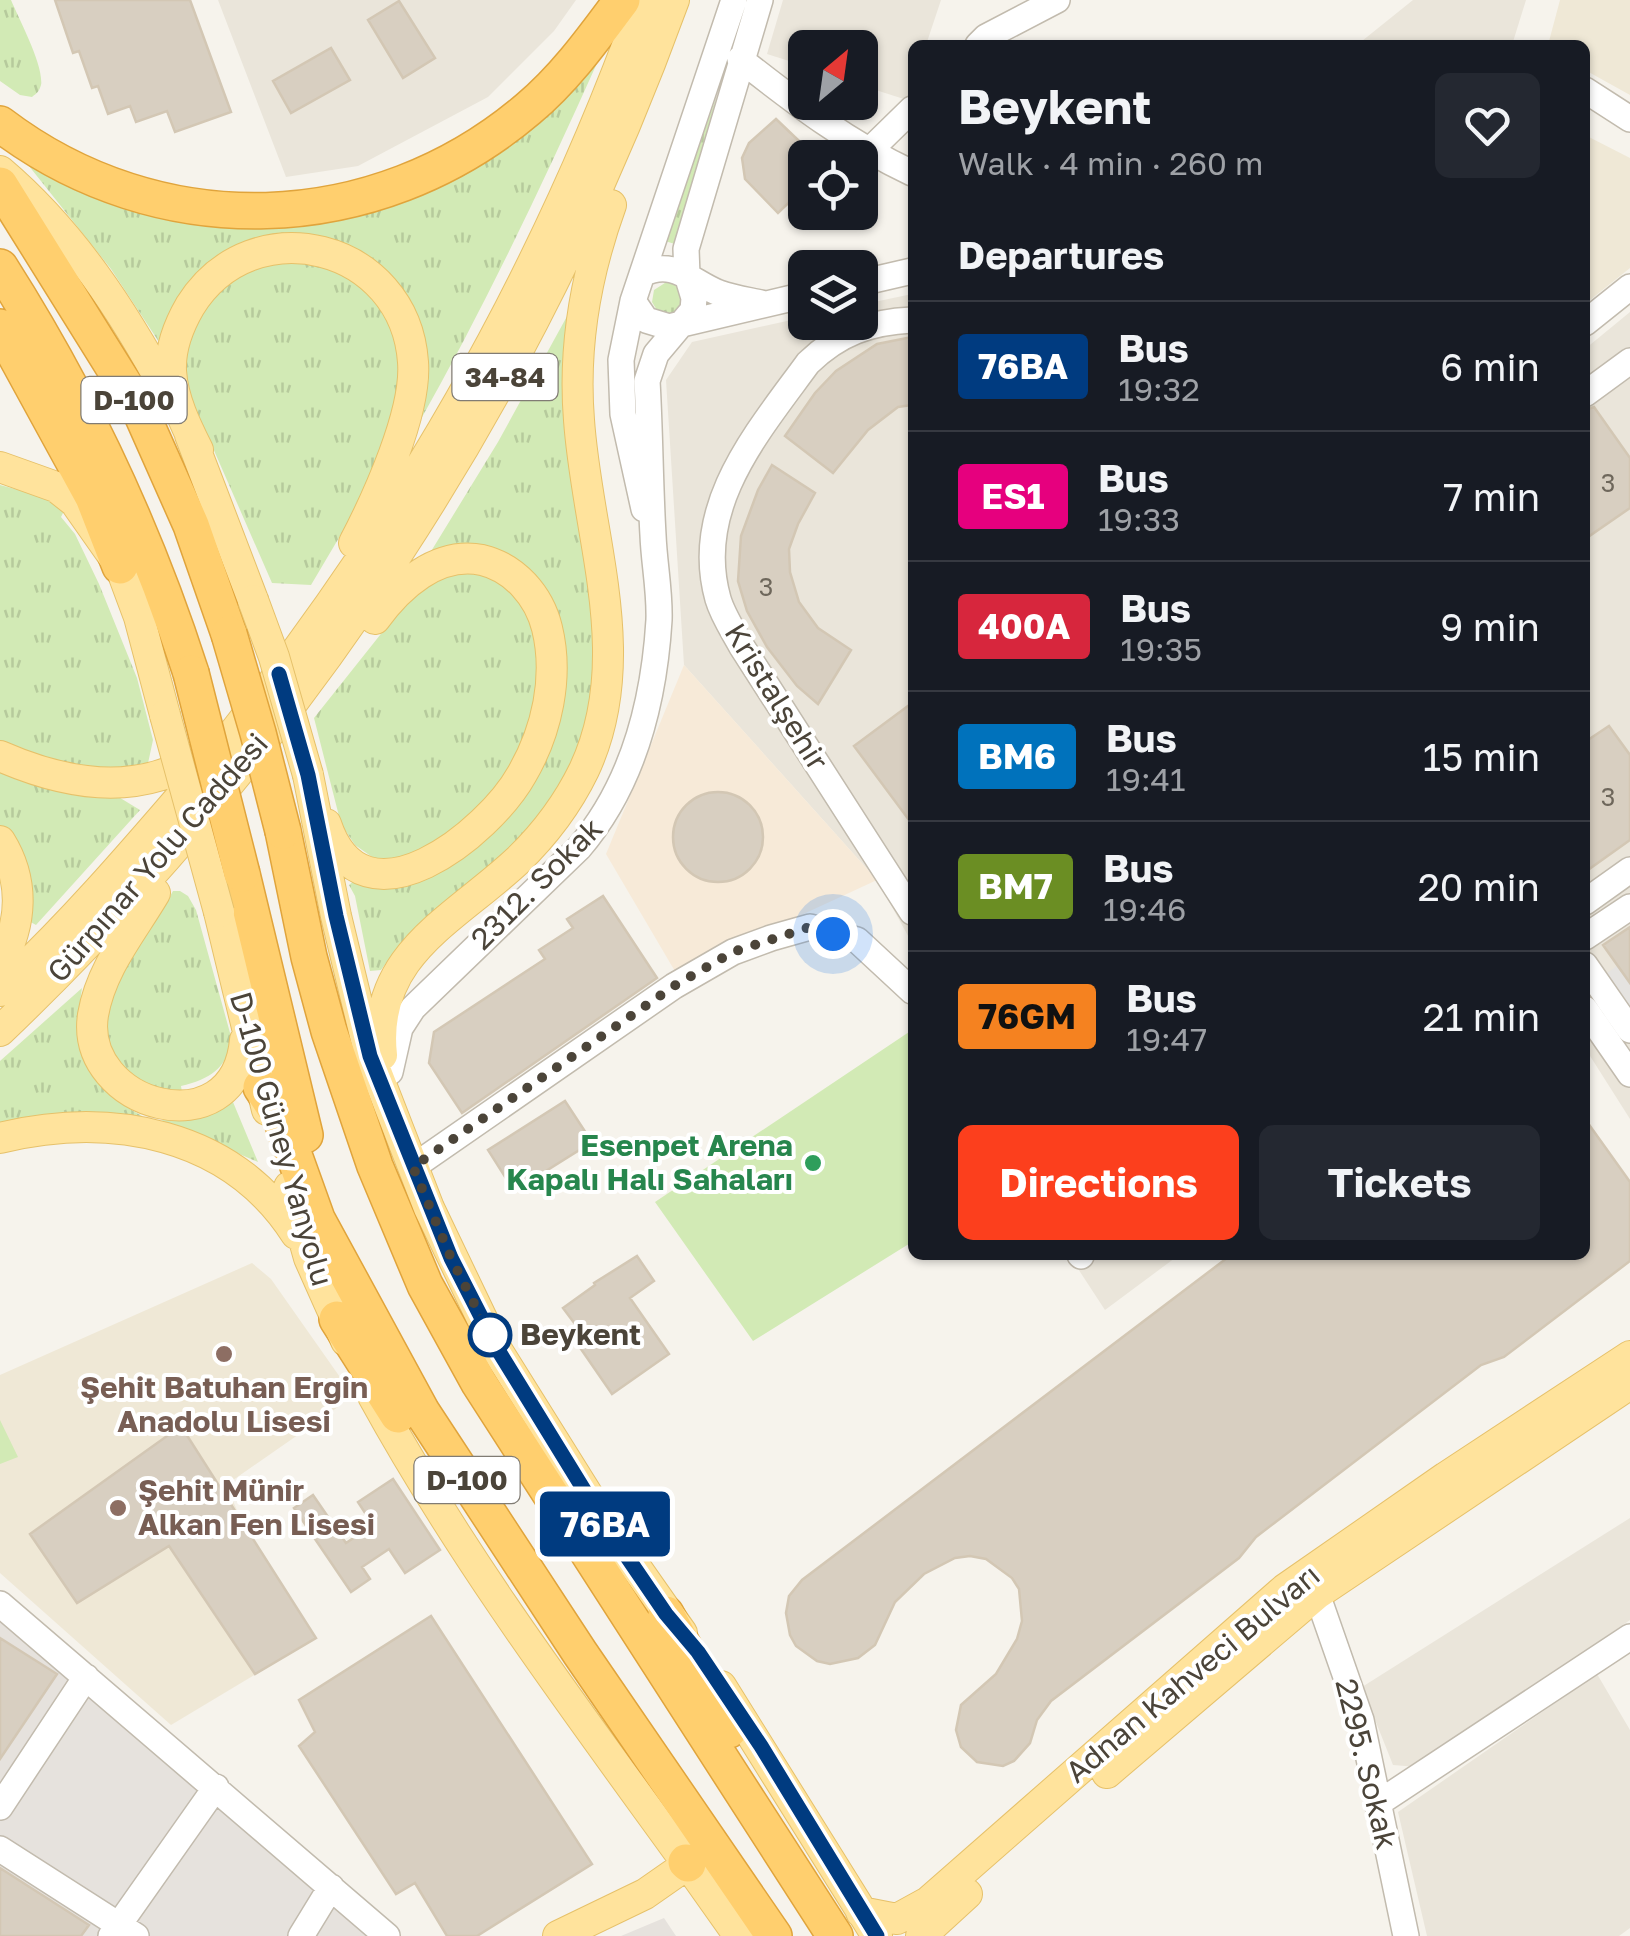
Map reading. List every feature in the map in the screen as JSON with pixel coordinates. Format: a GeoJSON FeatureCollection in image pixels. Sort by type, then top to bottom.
{"type":"FeatureCollection","features":[{"type":"Feature","properties":{"kind":"highway"},"geometry":{"type":"LineString","coordinates":[[0,124],[74,170],[152,198],[246,212],[291,211],[337,202],[417,180],[497,133],[562,76],[622,0]]}},
{"type":"Feature","properties":{"kind":"highway","name":"D-100"},"geometry":{"type":"LineString","coordinates":[[0,186],[139,408],[191,525],[258,733],[328,1031],[375,1166],[440,1316],[479,1383],[835,1936]]}},
{"type":"Feature","properties":{"kind":"highway","name":"D-100"},"geometry":{"type":"LineString","coordinates":[[0,267],[88,418],[173,616],[191,673],[350,1311],[774,1936]]}},
{"type":"Feature","properties":{"kind":"highway"},"geometry":{"type":"LineString","coordinates":[[0,327],[93,497],[120,566]]}},
{"type":"Feature","properties":{"kind":"highway"},"geometry":{"type":"LineString","coordinates":[[260,1087],[280,1116],[350,1311]]}},
{"type":"Feature","properties":{"kind":"highway"},"geometry":{"type":"LineString","coordinates":[[666,1614],[709,1695],[864,1928]]}},
{"type":"Feature","properties":{"kind":"main road","name":"34-84"},"geometry":{"type":"LineString","coordinates":[[236,730],[318,623],[421,470],[518,295],[587,147],[644,0]]}},
{"type":"Feature","properties":{"kind":"main road","name":"34-84"},"geometry":{"type":"LineString","coordinates":[[310,679],[386,574],[492,401],[574,244],[674,0]]}},
{"type":"Feature","properties":{"kind":"main road"},"geometry":{"type":"LineString","coordinates":[[387,1098],[379,1022],[395,976],[422,944],[519,859],[548,827],[584,769],[597,734],[607,694],[610,643],[578,421],[582,313],[600,236],[650,94],[656,51]]}},
{"type":"Feature","properties":{"kind":"main road"},"geometry":{"type":"LineString","coordinates":[[0,171],[60,229],[94,273],[152,363],[198,450]]}},
{"type":"Feature","properties":{"kind":"main road"},"geometry":{"type":"LineString","coordinates":[[310,679],[346,654],[413,579],[441,562],[481,560],[502,568],[536,599],[550,641],[550,698],[531,758],[491,817],[454,849],[423,866],[395,874],[376,873],[356,865],[340,852],[330,836],[308,775],[274,657],[198,450],[184,423],[174,391],[171,361],[184,317],[210,281],[238,260],[293,247],[336,256],[378,280],[400,310],[413,362],[412,386],[384,478],[318,623]]}},
{"type":"Feature","properties":{"kind":"main road","name":"D-100 Güney Yanyolu"},"geometry":{"type":"LineString","coordinates":[[0,467],[56,487],[75,502],[120,566],[139,617],[219,912],[260,1087],[310,1258],[350,1311],[394,1436],[499,1603],[681,1867],[738,1936]]}},
{"type":"Feature","properties":{"kind":"main road","name":"Gürpınar Yolu Caddesi"},"geometry":{"type":"LineString","coordinates":[[0,1031],[101,930],[177,846],[310,679]]}},
{"type":"Feature","properties":{"kind":"main road"},"geometry":{"type":"LineString","coordinates":[[0,756],[82,782],[138,781],[186,766],[236,730]]}},
{"type":"Feature","properties":{"kind":"main road","name":"Gürpınar Yolu Caddesi"},"geometry":{"type":"LineString","coordinates":[[0,991],[94,896],[236,730]]}},
{"type":"Feature","properties":{"kind":"main road"},"geometry":{"type":"LineString","coordinates":[[308,775],[352,989],[370,1056],[451,1258],[498,1350],[608,1529],[666,1614]]}},
{"type":"Feature","properties":{"kind":"main road"},"geometry":{"type":"LineString","coordinates":[[0,841],[11,858],[18,886],[18,916],[0,964]]}},
{"type":"Feature","properties":{"kind":"main road"},"geometry":{"type":"LineString","coordinates":[[177,846],[164,878],[107,972],[92,1020],[94,1042],[102,1062],[136,1095],[154,1103],[177,1106],[201,1102],[221,1092],[239,1072],[246,1032],[243,1012]]}},
{"type":"Feature","properties":{"kind":"main road"},"geometry":{"type":"LineString","coordinates":[[0,1138],[60,1126],[102,1125],[146,1131],[178,1142],[227,1166],[270,1198],[310,1258]]}},
{"type":"Feature","properties":{"kind":"main road","name":"Adnan Kahveci Bulvarı"},"geometry":{"type":"LineString","coordinates":[[921,1936],[1311,1584],[1630,1356]]}},
{"type":"Feature","properties":{"kind":"main road","name":"Adnan Kahveci Bulvarı"},"geometry":{"type":"LineString","coordinates":[[864,1928],[897,1919],[928,1902],[1266,1605],[1311,1584],[1630,1384]]}},
{"type":"Feature","properties":{"kind":"main road"},"geometry":{"type":"LineString","coordinates":[[537,1936],[681,1867]]}},
{"type":"Feature","properties":{"kind":"main road"},"geometry":{"type":"LineString","coordinates":[[558,1936],[645,1894],[681,1867]]}},
{"type":"Feature","properties":{"kind":"street","name":"2312. Sokak"},"geometry":{"type":"LineString","coordinates":[[653,533],[639,496],[623,414],[621,360],[633,302],[734,0]]}},
{"type":"Feature","properties":{"kind":"street","name":"2312. Sokak"},"geometry":{"type":"LineString","coordinates":[[387,1098],[400,1028],[413,1008],[579,848],[602,821],[633,757],[653,675],[659,618],[647,380],[656,354],[693,310],[686,249],[760,0]]}},
{"type":"Feature","properties":{"kind":"street"},"geometry":{"type":"LineString","coordinates":[[983,40],[1057,0]]}},
{"type":"Feature","properties":{"kind":"street"},"geometry":{"type":"LineString","coordinates":[[740,59],[849,140]]}},
{"type":"Feature","properties":{"kind":"street"},"geometry":{"type":"LineString","coordinates":[[1590,93],[1630,119]]}},
{"type":"Feature","properties":{"kind":"street"},"geometry":{"type":"LineString","coordinates":[[878,142],[908,113]]}},
{"type":"Feature","properties":{"kind":"street"},"geometry":{"type":"LineString","coordinates":[[878,157],[908,170]]}},
{"type":"Feature","properties":{"kind":"street"},"geometry":{"type":"LineString","coordinates":[[642,274],[662,267],[686,274],[717,292],[766,304]]}},
{"type":"Feature","properties":{"kind":"street"},"geometry":{"type":"LineString","coordinates":[[878,278],[908,272]]}},
{"type":"Feature","properties":{"kind":"street"},"geometry":{"type":"LineString","coordinates":[[1590,320],[1630,287]]}},
{"type":"Feature","properties":{"kind":"street"},"geometry":{"type":"LineString","coordinates":[[633,302],[646,320],[679,327],[788,299]]}},
{"type":"Feature","properties":{"kind":"street","name":"Kristalşehir"},"geometry":{"type":"LineString","coordinates":[[908,321],[859,327],[824,348],[808,363],[730,477],[712,536],[712,570],[719,603],[742,648],[908,906]]}},
{"type":"Feature","properties":{"kind":"street"},"geometry":{"type":"LineString","coordinates":[[1590,390],[1630,360]]}},
{"type":"Feature","properties":{"kind":"street"},"geometry":{"type":"LineString","coordinates":[[1590,898],[1630,870]]}},
{"type":"Feature","properties":{"kind":"street"},"geometry":{"type":"LineString","coordinates":[[1590,934],[1630,907]]}},
{"type":"Feature","properties":{"kind":"street"},"geometry":{"type":"LineString","coordinates":[[413,1167],[674,986],[733,952],[771,938],[810,927],[857,940],[908,987]]}},
{"type":"Feature","properties":{"kind":"street"},"geometry":{"type":"LineString","coordinates":[[1590,974],[1624,1039],[1630,1074]]}},
{"type":"Feature","properties":{"kind":"street"},"geometry":{"type":"LineString","coordinates":[[1590,1013],[1624,1039]]}},
{"type":"Feature","properties":{"kind":"street","name":"2295. Sokak"},"geometry":{"type":"LineString","coordinates":[[1311,1584],[1361,1720],[1406,1936]]}},
{"type":"Feature","properties":{"kind":"street"},"geometry":{"type":"LineString","coordinates":[[0,1604],[387,1936]]}},
{"type":"Feature","properties":{"kind":"street"},"geometry":{"type":"LineString","coordinates":[[1378,1804],[1630,1637]]}},
{"type":"Feature","properties":{"kind":"street"},"geometry":{"type":"LineString","coordinates":[[0,1806],[86,1676]]}},
{"type":"Feature","properties":{"kind":"street"},"geometry":{"type":"LineString","coordinates":[[0,1849],[122,1932],[216,1787]]}},
{"type":"Feature","properties":{"kind":"street"},"geometry":{"type":"LineString","coordinates":[[301,1936],[331,1887]]}},
{"type":"Feature","properties":{"kind":"shaded area"},"geometry":{"type":"Polygon","coordinates":[[[218,0],[576,0],[554,31],[488,97],[358,166],[286,177],[218,0]]]}},
{"type":"Feature","properties":{"kind":"shaded area"},"geometry":{"type":"Polygon","coordinates":[[[783,0],[941,0],[928,40],[908,40],[907,100],[878,91],[878,30],[788,30],[788,61],[767,54],[783,0]]]}},
{"type":"Feature","properties":{"kind":"shaded area"},"geometry":{"type":"Polygon","coordinates":[[[1413,0],[1526,0],[1514,40],[1363,40],[1413,0]]]}},
{"type":"Feature","properties":{"kind":"shaded area"},"geometry":{"type":"Polygon","coordinates":[[[1560,0],[1630,0],[1630,95],[1590,73],[1590,40],[1549,40],[1560,0]]]}},
{"type":"Feature","properties":{"kind":"shaded area"},"geometry":{"type":"Polygon","coordinates":[[[1590,138],[1630,158],[1630,268],[1590,300],[1590,138]]]}},
{"type":"Feature","properties":{"kind":"shaded area"},"geometry":{"type":"Polygon","coordinates":[[[908,295],[908,936],[877,880],[684,665],[666,380],[692,342],[788,321],[788,340],[878,340],[878,301],[908,295]]]}},
{"type":"Feature","properties":{"kind":"shaded area"},"geometry":{"type":"Polygon","coordinates":[[[1630,312],[1630,1119],[1590,1056],[1590,345],[1630,312]]]}},
{"type":"Feature","properties":{"kind":"shaded area"},"geometry":{"type":"Polygon","coordinates":[[[684,665],[877,880],[676,973],[606,854],[684,665]]]}},
{"type":"Feature","properties":{"kind":"shaded area"},"geometry":{"type":"Polygon","coordinates":[[[1617,966],[1630,984],[1630,1014],[1603,976],[1617,966]]]}},
{"type":"Feature","properties":{"kind":"shaded area"},"geometry":{"type":"Polygon","coordinates":[[[1072,1260],[1172,1260],[1105,1310],[1072,1260]]]}},
{"type":"Feature","properties":{"kind":"shaded area","name":"Şehit Münir Alkan Fen Lisesi"},"geometry":{"type":"Polygon","coordinates":[[[252,1263],[271,1279],[342,1380],[338,1407],[226,1485],[246,1531],[316,1638],[171,1725],[0,1573],[0,1375],[252,1263]]]}},
{"type":"Feature","properties":{"kind":"shaded area"},"geometry":{"type":"Polygon","coordinates":[[[1630,1518],[1630,1620],[1418,1767],[1393,1765],[1362,1687],[1630,1518]]]}},
{"type":"Feature","properties":{"kind":"shaded area"},"geometry":{"type":"Polygon","coordinates":[[[0,1613],[368,1936],[0,1936],[0,1613]]]}},
{"type":"Feature","properties":{"kind":"shaded area"},"geometry":{"type":"Polygon","coordinates":[[[1597,1674],[1630,1730],[1630,1928],[1619,1936],[1427,1936],[1398,1812],[1597,1674]]]}},
{"type":"Feature","properties":{"kind":"shaded area"},"geometry":{"type":"Polygon","coordinates":[[[664,1918],[676,1936],[621,1936],[664,1918]]]}},
{"type":"Feature","properties":{"kind":"green space"},"geometry":{"type":"Polygon","coordinates":[[[0,0],[11,0],[35,55],[41,85],[32,97],[20,95],[0,81],[0,0]]]}},
{"type":"Feature","properties":{"kind":"green space"},"geometry":{"type":"Polygon","coordinates":[[[596,54],[598,61],[534,200],[416,428],[397,290],[254,243],[159,342],[111,269],[17,151],[55,174],[358,214],[596,54]]]}},
{"type":"Feature","properties":{"kind":"green space"},"geometry":{"type":"Polygon","coordinates":[[[717,95],[678,245],[665,241],[717,95]]]}},
{"type":"Feature","properties":{"kind":"green space"},"geometry":{"type":"Polygon","coordinates":[[[293,258],[356,278],[384,307],[398,338],[399,406],[356,509],[311,585],[272,583],[188,391],[185,361],[198,316],[238,274],[293,258]]]}},
{"type":"Feature","properties":{"kind":"green space"},"geometry":{"type":"Polygon","coordinates":[[[674,281],[688,299],[674,316],[658,312],[652,302],[654,290],[674,281]]]}},
{"type":"Feature","properties":{"kind":"green space"},"geometry":{"type":"Polygon","coordinates":[[[571,309],[595,614],[595,652],[584,727],[572,762],[535,821],[421,924],[381,970],[370,971],[355,896],[349,885],[357,878],[389,883],[532,780],[544,591],[430,553],[498,442],[571,309]]]}},
{"type":"Feature","properties":{"kind":"green space"},"geometry":{"type":"Polygon","coordinates":[[[0,485],[41,496],[64,511],[61,517],[75,534],[99,584],[137,678],[153,740],[147,768],[96,774],[0,745],[0,485]]]}},
{"type":"Feature","properties":{"kind":"green space"},"geometry":{"type":"Polygon","coordinates":[[[477,569],[519,590],[540,636],[539,702],[513,770],[450,836],[396,861],[375,859],[355,845],[341,824],[314,718],[419,586],[435,576],[477,569]]]}},
{"type":"Feature","properties":{"kind":"green space"},"geometry":{"type":"Polygon","coordinates":[[[0,767],[117,796],[140,810],[36,925],[25,919],[0,828],[0,767]]]}},
{"type":"Feature","properties":{"kind":"green space"},"geometry":{"type":"Polygon","coordinates":[[[173,891],[188,896],[196,910],[232,1040],[221,1065],[208,1076],[181,1086],[182,1092],[164,1091],[133,1078],[110,1048],[103,1021],[114,989],[173,891]]]}},
{"type":"Feature","properties":{"kind":"green space"},"geometry":{"type":"Polygon","coordinates":[[[82,988],[79,1030],[87,1064],[108,1092],[142,1116],[72,1112],[0,1123],[0,1061],[82,988]]]}},
{"type":"Feature","properties":{"kind":"green space","name":"Esenpet Arena Kapalı Halı Sahaları"},"geometry":{"type":"Polygon","coordinates":[[[908,1033],[908,1244],[753,1341],[655,1202],[908,1033]]]}},
{"type":"Feature","properties":{"kind":"green space"},"geometry":{"type":"Polygon","coordinates":[[[233,1102],[258,1162],[161,1120],[187,1118],[233,1102]]]}},
{"type":"Feature","properties":{"kind":"green space"},"geometry":{"type":"Polygon","coordinates":[[[0,1420],[18,1457],[0,1464],[0,1420]]]}},
{"type":"Feature","properties":{"kind":"building"},"geometry":{"type":"Polygon","coordinates":[[[55,0],[190,0],[231,112],[175,132],[167,111],[136,122],[130,106],[108,114],[98,86],[92,88],[79,51],[73,53],[55,0]]]}},
{"type":"Feature","properties":{"kind":"building"},"geometry":{"type":"Polygon","coordinates":[[[399,1],[435,58],[403,78],[368,20],[399,1]]]}},
{"type":"Feature","properties":{"kind":"building"},"geometry":{"type":"Polygon","coordinates":[[[331,48],[350,80],[291,113],[273,81],[331,48]]]}},
{"type":"Feature","properties":{"kind":"building"},"geometry":{"type":"Polygon","coordinates":[[[776,119],[798,140],[788,140],[788,203],[778,213],[745,179],[742,158],[749,143],[776,119]]]}},
{"type":"Feature","properties":{"kind":"building"},"geometry":{"type":"Polygon","coordinates":[[[908,338],[908,406],[898,407],[868,430],[833,473],[785,436],[836,371],[877,344],[908,338]]]}},
{"type":"Feature","properties":{"kind":"building"},"geometry":{"type":"Polygon","coordinates":[[[1594,407],[1630,458],[1630,508],[1590,536],[1590,408],[1594,407]]]}},
{"type":"Feature","properties":{"kind":"building"},"geometry":{"type":"Polygon","coordinates":[[[772,465],[815,493],[789,549],[790,572],[799,602],[818,628],[851,650],[818,704],[797,686],[767,647],[747,611],[738,581],[741,536],[772,465]]]}},
{"type":"Feature","properties":{"kind":"building"},"geometry":{"type":"Polygon","coordinates":[[[908,706],[908,819],[854,746],[908,706]]]}},
{"type":"Feature","properties":{"kind":"building"},"geometry":{"type":"Polygon","coordinates":[[[1609,726],[1630,755],[1630,840],[1590,868],[1590,739],[1609,726]]]}},
{"type":"Feature","properties":{"kind":"building"},"geometry":{"type":"Polygon","coordinates":[[[709,792],[727,792],[743,799],[756,812],[763,837],[756,862],[743,875],[727,882],[709,882],[693,875],[680,862],[673,846],[673,828],[680,812],[693,799],[709,792]]]}},
{"type":"Feature","properties":{"kind":"building"},"geometry":{"type":"Polygon","coordinates":[[[603,896],[657,978],[462,1113],[429,1063],[434,1032],[545,959],[539,950],[573,928],[567,919],[603,896]]]}},
{"type":"Feature","properties":{"kind":"building"},"geometry":{"type":"Polygon","coordinates":[[[1630,927],[1630,983],[1603,945],[1630,927]]]}},
{"type":"Feature","properties":{"kind":"building"},"geometry":{"type":"Polygon","coordinates":[[[565,1101],[592,1142],[514,1191],[488,1150],[565,1101]]]}},
{"type":"Feature","properties":{"kind":"building"},"geometry":{"type":"Polygon","coordinates":[[[1590,1126],[1630,1182],[1630,1261],[1504,1357],[1481,1365],[1256,1537],[1239,1558],[1051,1701],[1037,1720],[1030,1743],[1014,1761],[1003,1766],[977,1762],[961,1747],[956,1730],[961,1705],[996,1674],[1017,1639],[1022,1621],[1019,1589],[1012,1578],[986,1559],[955,1558],[924,1574],[895,1602],[875,1645],[858,1658],[830,1664],[817,1661],[796,1646],[790,1635],[786,1613],[789,1596],[802,1580],[1224,1260],[1590,1260],[1590,1126]]]}},
{"type":"Feature","properties":{"kind":"building"},"geometry":{"type":"Polygon","coordinates":[[[637,1256],[654,1281],[630,1298],[669,1354],[612,1394],[581,1349],[584,1347],[576,1336],[581,1332],[563,1308],[637,1256]]]}},
{"type":"Feature","properties":{"kind":"building","name":"Şehit Münir Alkan Fen Lisesi"},"geometry":{"type":"Polygon","coordinates":[[[181,1426],[316,1638],[255,1674],[169,1546],[77,1603],[30,1534],[181,1426]]]}},
{"type":"Feature","properties":{"kind":"building"},"geometry":{"type":"Polygon","coordinates":[[[393,1479],[440,1550],[405,1573],[389,1549],[362,1567],[370,1579],[351,1592],[294,1508],[313,1495],[346,1543],[373,1525],[358,1502],[393,1479]]]}},
{"type":"Feature","properties":{"kind":"building"},"geometry":{"type":"Polygon","coordinates":[[[431,1616],[592,1864],[477,1936],[447,1936],[415,1883],[396,1894],[299,1746],[315,1732],[299,1700],[431,1616]]]}},
{"type":"Feature","properties":{"kind":"building"},"geometry":{"type":"Polygon","coordinates":[[[0,1638],[57,1674],[0,1759],[0,1638]]]}},
{"type":"Feature","properties":{"kind":"building"},"geometry":{"type":"Polygon","coordinates":[[[0,1868],[89,1925],[81,1936],[0,1936],[0,1868]]]}},
{"type":"Feature","properties":{"kind":"bus line","name":"76BA"},"geometry":{"type":"LineString","coordinates":[[279,674],[308,775],[352,989],[370,1056],[451,1258],[498,1350],[608,1529],[761,1746],[877,1936]]}},
{"type":"Feature","properties":{"kind":"place","name":"Esenpet Arena Kapalı Halı Sahaları"},"geometry":{"type":"Point","coordinates":[813,1163]}},
{"type":"Feature","properties":{"kind":"place","name":"Beykent"},"geometry":{"type":"Point","coordinates":[490,1335]}},
{"type":"Feature","properties":{"kind":"place","name":"Şehit Batuhan Ergin Anadolu Lisesi"},"geometry":{"type":"Point","coordinates":[224,1354]}},
{"type":"Feature","properties":{"kind":"place","name":"Şehit Münir Alkan Fen Lisesi"},"geometry":{"type":"Point","coordinates":[118,1508]}},
{"type":"Feature","properties":{"kind":"route"},"geometry":{"type":"LineString","coordinates":[[490,1335],[451,1258],[413,1167],[674,986],[733,952],[810,927],[833,934]]}}]}
